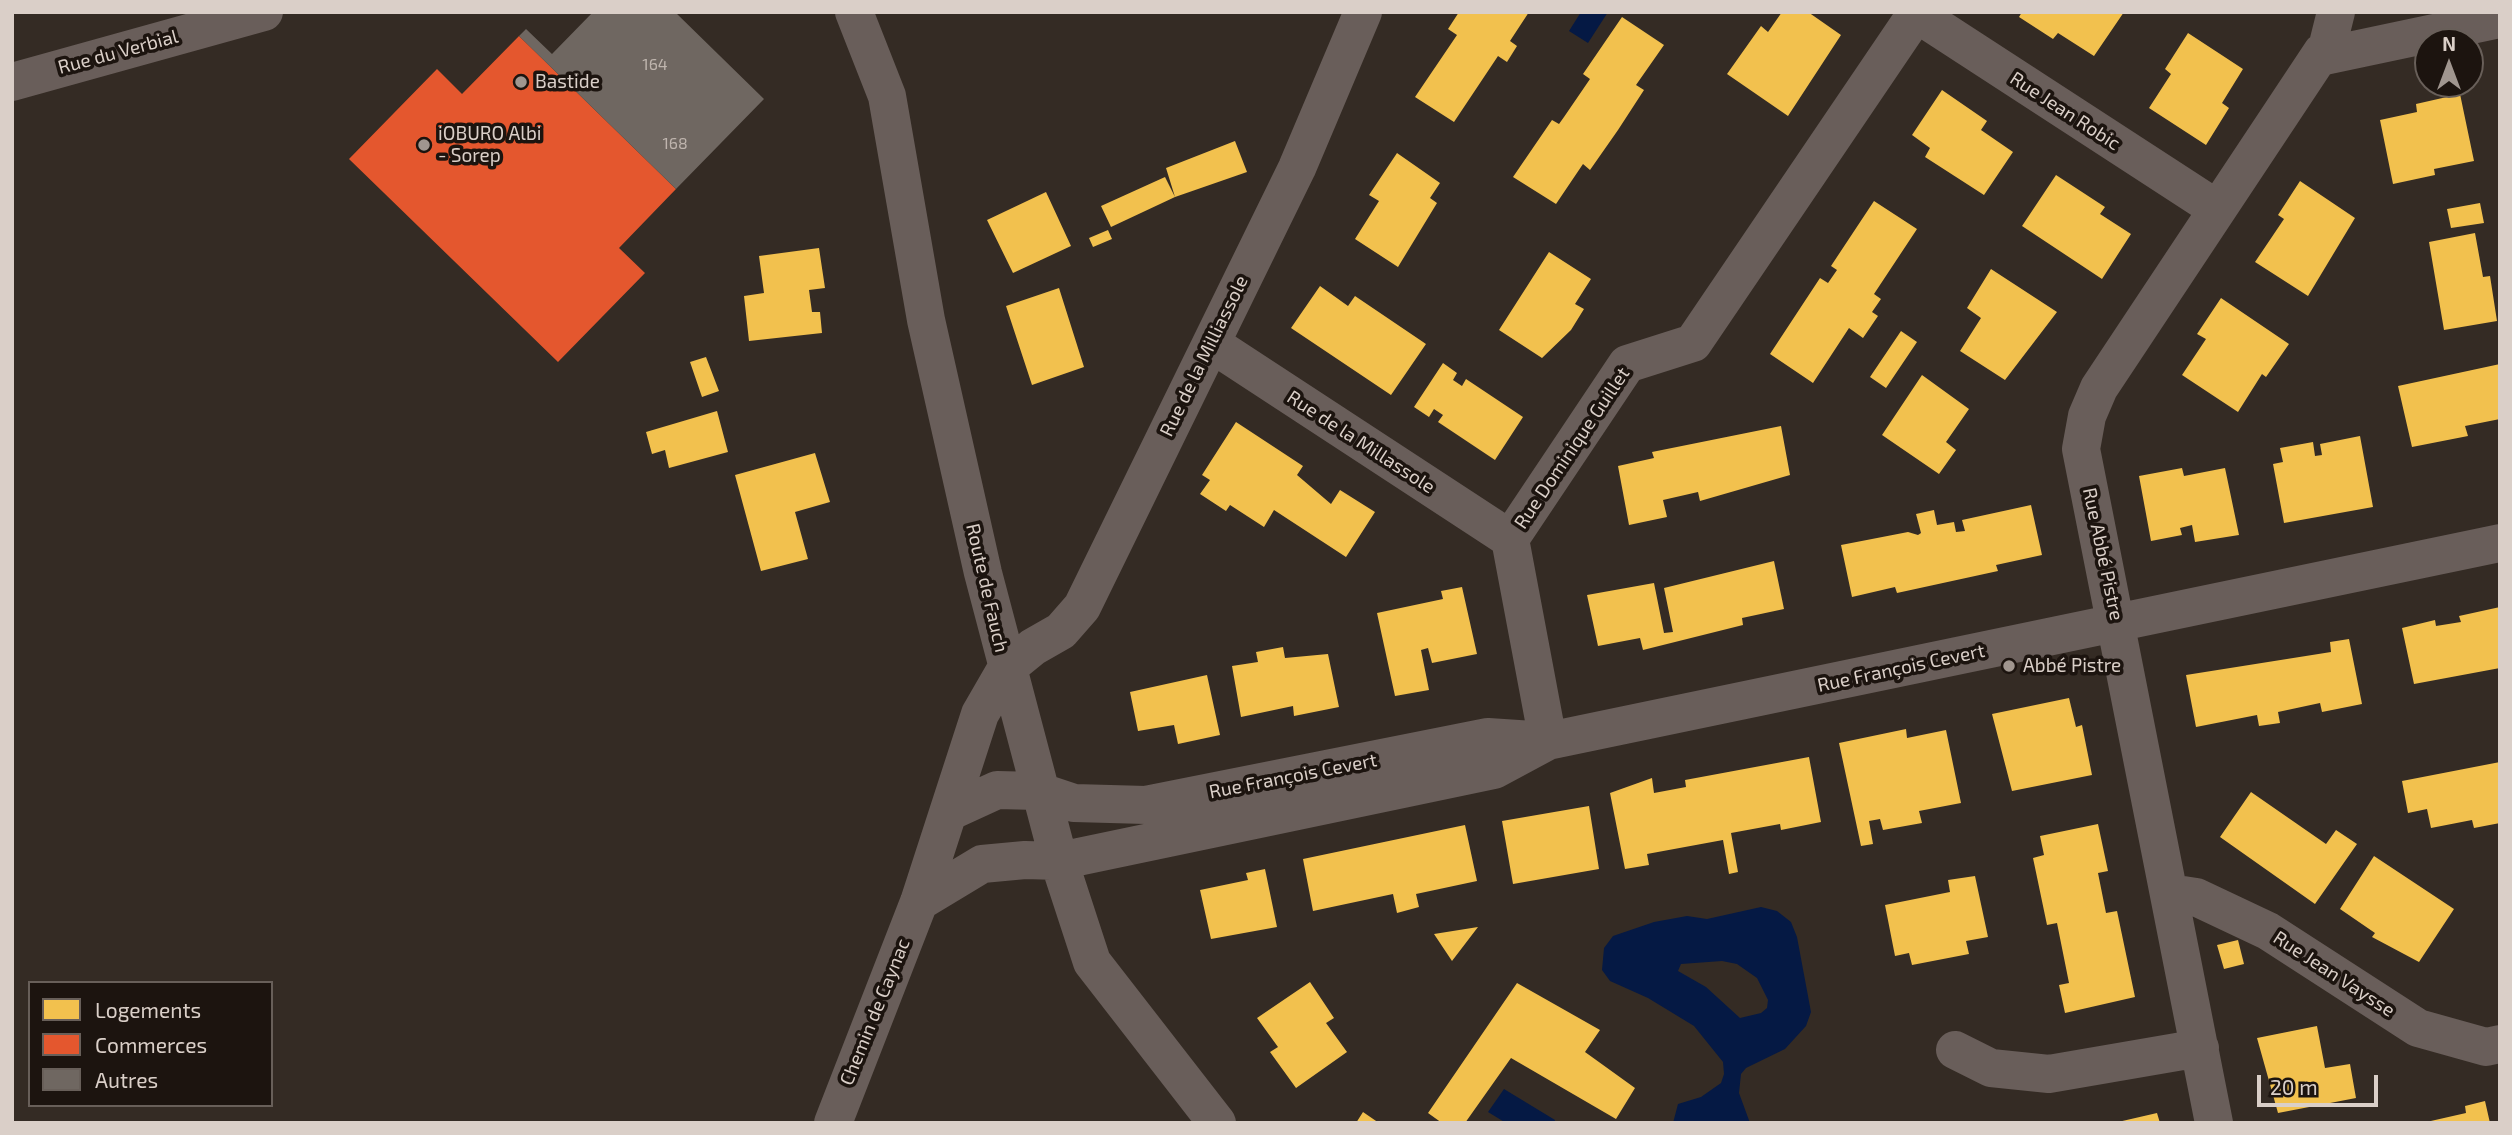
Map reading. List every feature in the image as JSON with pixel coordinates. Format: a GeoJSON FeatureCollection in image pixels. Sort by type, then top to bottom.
{"type":"FeatureCollection","features":[{"type":"Feature","properties":{"kind":"street","name":"Rue du Verbial"},"geometry":{"type":"LineString","coordinates":[[12,82],[264,12]]}},
{"type":"Feature","properties":{"kind":"street","name":"Route de Fauch"},"geometry":{"type":"LineString","coordinates":[[853,12],[887,96],[926,320],[1006,669],[1038,792],[1092,962],[1217,1123]]}},
{"type":"Feature","properties":{"kind":"street","name":"Rue de la Milliassole"},"geometry":{"type":"LineString","coordinates":[[1006,669],[1033,647],[1061,631],[1082,607],[1297,168],[1363,12]]}},
{"type":"Feature","properties":{"kind":"street","name":"Rue Abbé Pistre"},"geometry":{"type":"LineString","coordinates":[[2214,1123],[2081,449],[2087,416],[2099,388],[2322,52],[2325,56],[2336,12]]}},
{"type":"Feature","properties":{"kind":"street","name":"Rue Jean Robic"},"geometry":{"type":"LineString","coordinates":[[1915,13],[2217,209]]}},
{"type":"Feature","properties":{"kind":"street","name":"Rue Dominique Guillet"},"geometry":{"type":"LineString","coordinates":[[1548,741],[1510,539],[1627,364],[1693,343],[1915,13]]}},
{"type":"Feature","properties":{"kind":"street"},"geometry":{"type":"LineString","coordinates":[[2325,56],[2499,15]]}},
{"type":"Feature","properties":{"kind":"street","name":"Rue de la Millassole"},"geometry":{"type":"LineString","coordinates":[[1212,344],[1510,539]]}},
{"type":"Feature","properties":{"kind":"street","name":"Rue François Cevert"},"geometry":{"type":"LineString","coordinates":[[1038,792],[1074,803],[1146,805],[1488,737],[1548,741],[2500,543]]}},
{"type":"Feature","properties":{"kind":"street","name":"Chemin de Caynac"},"geometry":{"type":"LineString","coordinates":[[833,1123],[846,1083],[919,902],[980,714],[1006,669]]}},
{"type":"Feature","properties":{"kind":"street","name":"Rue François Cevert"},"geometry":{"type":"LineString","coordinates":[[1059,861],[1494,770],[1548,741]]}},
{"type":"Feature","properties":{"kind":"street"},"geometry":{"type":"LineString","coordinates":[[949,812],[997,790],[1038,792]]}},
{"type":"Feature","properties":{"kind":"street"},"geometry":{"type":"LineString","coordinates":[[919,902],[982,864],[1059,861]]}},
{"type":"Feature","properties":{"kind":"street","name":"Rue Jean Vaysse"},"geometry":{"type":"LineString","coordinates":[[2170,893],[2196,897],[2267,931],[2418,1028],[2486,1047],[2500,1044]]}},
{"type":"Feature","properties":{"kind":"street"},"geometry":{"type":"LineString","coordinates":[[1955,1050],[1991,1068],[2049,1074],[2200,1048]]}},
{"type":"Feature","properties":{"kind":"water"},"geometry":{"type":"Polygon","coordinates":[[[1581,12],[1608,12],[1588,43],[1569,31],[1581,12]]]}},
{"type":"Feature","properties":{"kind":"water"},"geometry":{"type":"Polygon","coordinates":[[[1761,907],[1777,911],[1791,922],[1797,937],[1811,1012],[1806,1026],[1785,1049],[1746,1068],[1741,1074],[1739,1093],[1750,1123],[1673,1123],[1678,1104],[1701,1097],[1721,1083],[1724,1074],[1723,1062],[1694,1026],[1648,998],[1610,981],[1602,970],[1604,948],[1613,936],[1654,922],[1687,916],[1707,919],[1761,907]],[[1722,961],[1681,964],[1678,971],[1706,987],[1740,1018],[1761,1013],[1767,1008],[1768,1000],[1757,978],[1737,964],[1722,961]]]}},
{"type":"Feature","properties":{"kind":"water"},"geometry":{"type":"Polygon","coordinates":[[[1504,1089],[1555,1120],[1554,1123],[1506,1123],[1488,1112],[1504,1089]]]}},
{"type":"Feature","properties":{"kind":"building: Logements"},"geometry":{"type":"Polygon","coordinates":[[[1459,12],[1529,12],[1510,41],[1517,46],[1507,62],[1498,56],[1454,122],[1415,97],[1457,35],[1448,29],[1459,12]]]}},
{"type":"Feature","properties":{"kind":"building: Logements"},"geometry":{"type":"Polygon","coordinates":[[[1782,12],[1808,12],[1841,35],[1788,116],[1727,74],[1761,26],[1768,32],[1782,12]]]}},
{"type":"Feature","properties":{"kind":"building: Logements"},"geometry":{"type":"Polygon","coordinates":[[[2022,12],[2124,12],[2094,56],[2058,33],[2053,39],[2019,17],[2022,12]]]}},
{"type":"Feature","properties":{"kind":"building: Logements"},"geometry":{"type":"Polygon","coordinates":[[[1622,17],[1664,45],[1636,85],[1644,90],[1618,130],[1590,170],[1583,164],[1556,204],[1513,177],[1552,120],[1559,124],[1590,79],[1583,74],[1622,17]]]}},
{"type":"Feature","properties":{"kind":"building: Logements"},"geometry":{"type":"Polygon","coordinates":[[[2188,33],[2243,69],[2222,103],[2229,108],[2206,145],[2149,108],[2171,74],[2165,69],[2188,33]]]}},
{"type":"Feature","properties":{"kind":"building: Logements"},"geometry":{"type":"Polygon","coordinates":[[[1942,90],[1987,121],[1981,130],[2013,152],[1984,195],[1925,157],[1930,148],[1912,135],[1942,90]]]}},
{"type":"Feature","properties":{"kind":"building: Logements"},"geometry":{"type":"Polygon","coordinates":[[[2442,98],[2461,98],[2474,161],[2434,169],[2435,175],[2393,184],[2380,120],[2417,112],[2416,104],[2442,98]]]}},
{"type":"Feature","properties":{"kind":"building: Logements"},"geometry":{"type":"Polygon","coordinates":[[[1235,141],[1247,172],[1175,197],[1166,168],[1235,141]]]}},
{"type":"Feature","properties":{"kind":"building: Logements"},"geometry":{"type":"Polygon","coordinates":[[[1397,153],[1440,183],[1430,198],[1437,203],[1398,267],[1355,239],[1379,201],[1369,195],[1397,153]]]}},
{"type":"Feature","properties":{"kind":"building: Logements"},"geometry":{"type":"Polygon","coordinates":[[[2056,175],[2105,207],[2100,214],[2131,234],[2102,279],[2022,226],[2056,175]]]}},
{"type":"Feature","properties":{"kind":"building: Logements"},"geometry":{"type":"Polygon","coordinates":[[[1165,177],[1175,197],[1111,227],[1101,206],[1165,177]]]}},
{"type":"Feature","properties":{"kind":"building: Logements"},"geometry":{"type":"Polygon","coordinates":[[[2300,181],[2355,218],[2308,296],[2255,262],[2284,219],[2278,215],[2300,181]]]}},
{"type":"Feature","properties":{"kind":"building: Logements"},"geometry":{"type":"Polygon","coordinates":[[[1046,192],[1071,246],[1013,273],[987,220],[1046,192]]]}},
{"type":"Feature","properties":{"kind":"building: Logements"},"geometry":{"type":"Polygon","coordinates":[[[1874,201],[1917,229],[1874,294],[1881,299],[1872,312],[1878,316],[1863,338],[1849,328],[1813,383],[1770,354],[1820,278],[1828,283],[1837,270],[1831,266],[1874,201]]]}},
{"type":"Feature","properties":{"kind":"building: Logements"},"geometry":{"type":"Polygon","coordinates":[[[2480,203],[2484,223],[2451,228],[2447,209],[2480,203]]]}},
{"type":"Feature","properties":{"kind":"building: Logements"},"geometry":{"type":"Polygon","coordinates":[[[1108,230],[1112,239],[1093,247],[1089,238],[1108,230]]]}},
{"type":"Feature","properties":{"kind":"building: Logements"},"geometry":{"type":"Polygon","coordinates":[[[2475,233],[2483,277],[2490,276],[2497,321],[2444,330],[2429,242],[2475,233]]]}},
{"type":"Feature","properties":{"kind":"building: Logements"},"geometry":{"type":"Polygon","coordinates":[[[819,248],[825,288],[809,290],[812,312],[820,312],[822,333],[749,341],[744,296],[764,293],[759,256],[819,248]]]}},
{"type":"Feature","properties":{"kind":"building: Logements"},"geometry":{"type":"Polygon","coordinates":[[[1549,252],[1591,279],[1575,304],[1584,309],[1571,330],[1542,358],[1499,330],[1549,252]]]}},
{"type":"Feature","properties":{"kind":"building: Logements"},"geometry":{"type":"Polygon","coordinates":[[[1991,269],[2057,312],[2005,380],[1960,351],[1981,318],[1967,308],[1991,269]]]}},
{"type":"Feature","properties":{"kind":"building: Logements"},"geometry":{"type":"Polygon","coordinates":[[[1320,286],[1348,306],[1355,296],[1426,344],[1391,395],[1291,328],[1320,286]]]}},
{"type":"Feature","properties":{"kind":"building: Logements"},"geometry":{"type":"Polygon","coordinates":[[[1059,288],[1084,367],[1032,385],[1006,306],[1059,288]]]}},
{"type":"Feature","properties":{"kind":"building: Logements"},"geometry":{"type":"Polygon","coordinates":[[[2221,298],[2289,344],[2266,377],[2262,374],[2238,412],[2182,375],[2206,339],[2197,334],[2221,298]]]}},
{"type":"Feature","properties":{"kind":"building: Logements"},"geometry":{"type":"Polygon","coordinates":[[[1901,331],[1917,342],[1886,388],[1870,377],[1901,331]]]}},
{"type":"Feature","properties":{"kind":"building: Logements"},"geometry":{"type":"Polygon","coordinates":[[[706,357],[719,391],[702,397],[690,362],[706,357]]]}},
{"type":"Feature","properties":{"kind":"building: Logements"},"geometry":{"type":"Polygon","coordinates":[[[1443,363],[1457,373],[1453,380],[1462,386],[1466,379],[1523,417],[1495,460],[1438,422],[1443,415],[1434,409],[1429,417],[1414,407],[1443,363]]]}},
{"type":"Feature","properties":{"kind":"building: Logements"},"geometry":{"type":"Polygon","coordinates":[[[2500,364],[2500,419],[2465,426],[2468,436],[2412,447],[2398,386],[2500,364]]]}},
{"type":"Feature","properties":{"kind":"building: Logements"},"geometry":{"type":"Polygon","coordinates":[[[1922,375],[1969,409],[1946,442],[1956,450],[1939,474],[1882,435],[1922,375]]]}},
{"type":"Feature","properties":{"kind":"building: Logements"},"geometry":{"type":"Polygon","coordinates":[[[717,411],[728,452],[669,468],[665,450],[652,454],[646,432],[717,411]]]}},
{"type":"Feature","properties":{"kind":"building: Logements"},"geometry":{"type":"Polygon","coordinates":[[[1236,422],[1303,466],[1297,475],[1331,504],[1340,490],[1375,512],[1346,557],[1274,510],[1264,527],[1230,505],[1226,511],[1200,494],[1210,480],[1202,475],[1236,422]]]}},
{"type":"Feature","properties":{"kind":"building: Logements"},"geometry":{"type":"Polygon","coordinates":[[[1781,426],[1790,475],[1700,501],[1698,492],[1663,500],[1667,517],[1629,525],[1618,466],[1654,458],[1652,452],[1781,426]]]}},
{"type":"Feature","properties":{"kind":"building: Logements"},"geometry":{"type":"Polygon","coordinates":[[[2360,436],[2373,507],[2284,523],[2273,464],[2283,462],[2280,448],[2313,442],[2315,456],[2322,455],[2320,444],[2360,436]]]}},
{"type":"Feature","properties":{"kind":"building: Logements"},"geometry":{"type":"Polygon","coordinates":[[[815,453],[830,502],[795,512],[808,559],[761,571],[735,475],[815,453]]]}},
{"type":"Feature","properties":{"kind":"building: Logements"},"geometry":{"type":"Polygon","coordinates":[[[2182,468],[2184,476],[2225,468],[2239,535],[2195,542],[2192,525],[2180,528],[2182,535],[2151,541],[2139,476],[2182,468]]]}},
{"type":"Feature","properties":{"kind":"building: Logements"},"geometry":{"type":"Polygon","coordinates":[[[2031,505],[2042,555],[1996,565],[1998,571],[1897,593],[1895,587],[1852,597],[1841,545],[1908,532],[1918,535],[1921,533],[1916,514],[1934,510],[1937,525],[1954,522],[1956,532],[1965,531],[1962,520],[2031,505]]]}},
{"type":"Feature","properties":{"kind":"building: Logements"},"geometry":{"type":"Polygon","coordinates":[[[1774,561],[1784,609],[1742,618],[1743,625],[1643,650],[1640,638],[1598,646],[1587,595],[1654,583],[1664,633],[1673,632],[1664,588],[1774,561]]]}},
{"type":"Feature","properties":{"kind":"building: Logements"},"geometry":{"type":"Polygon","coordinates":[[[1462,587],[1477,654],[1432,663],[1428,648],[1421,650],[1429,690],[1395,696],[1377,613],[1443,599],[1441,591],[1462,587]]]}},
{"type":"Feature","properties":{"kind":"building: Logements"},"geometry":{"type":"Polygon","coordinates":[[[2500,607],[2500,668],[2414,684],[2402,628],[2435,620],[2436,626],[2461,622],[2459,616],[2500,607]]]}},
{"type":"Feature","properties":{"kind":"building: Logements"},"geometry":{"type":"Polygon","coordinates":[[[2349,639],[2362,704],[2322,712],[2320,703],[2278,712],[2280,723],[2259,726],[2257,715],[2196,727],[2186,675],[2331,652],[2330,642],[2349,639]]]}},
{"type":"Feature","properties":{"kind":"building: Logements"},"geometry":{"type":"Polygon","coordinates":[[[1283,647],[1285,658],[1328,654],[1339,707],[1294,716],[1293,706],[1241,717],[1232,666],[1258,662],[1256,652],[1283,647]]]}},
{"type":"Feature","properties":{"kind":"building: Logements"},"geometry":{"type":"Polygon","coordinates":[[[1207,675],[1220,735],[1178,744],[1174,725],[1138,731],[1130,692],[1207,675]]]}},
{"type":"Feature","properties":{"kind":"building: Logements"},"geometry":{"type":"Polygon","coordinates":[[[2069,698],[2076,727],[2082,725],[2092,775],[2012,791],[1992,714],[2069,698]]]}},
{"type":"Feature","properties":{"kind":"building: Logements"},"geometry":{"type":"Polygon","coordinates":[[[1906,729],[1907,738],[1946,730],[1961,803],[1919,811],[1922,823],[1883,830],[1880,819],[1869,821],[1873,844],[1861,846],[1839,743],[1906,729]]]}},
{"type":"Feature","properties":{"kind":"building: Logements"},"geometry":{"type":"Polygon","coordinates":[[[1809,757],[1821,822],[1781,830],[1780,824],[1731,833],[1738,872],[1729,874],[1723,840],[1647,854],[1649,865],[1625,869],[1610,793],[1652,778],[1654,793],[1686,787],[1685,780],[1809,757]]]}},
{"type":"Feature","properties":{"kind":"building: Logements"},"geometry":{"type":"Polygon","coordinates":[[[2500,762],[2500,823],[2474,828],[2472,820],[2431,828],[2427,809],[2408,813],[2402,781],[2500,762]]]}},
{"type":"Feature","properties":{"kind":"building: Logements"},"geometry":{"type":"Polygon","coordinates":[[[2251,792],[2326,844],[2336,830],[2357,844],[2315,904],[2220,837],[2251,792]]]}},
{"type":"Feature","properties":{"kind":"building: Logements"},"geometry":{"type":"Polygon","coordinates":[[[1589,806],[1599,869],[1513,884],[1502,821],[1589,806]]]}},
{"type":"Feature","properties":{"kind":"building: Logements"},"geometry":{"type":"Polygon","coordinates":[[[2098,824],[2108,871],[2098,873],[2106,913],[2117,911],[2135,997],[2065,1013],[2059,985],[2069,983],[2057,923],[2047,925],[2033,858],[2044,855],[2040,836],[2098,824]]]}},
{"type":"Feature","properties":{"kind":"building: Logements"},"geometry":{"type":"Polygon","coordinates":[[[1465,825],[1477,881],[1416,894],[1419,907],[1397,913],[1393,894],[1313,911],[1303,859],[1465,825]]]}},
{"type":"Feature","properties":{"kind":"building: Logements"},"geometry":{"type":"Polygon","coordinates":[[[2374,856],[2454,909],[2419,962],[2372,937],[2375,933],[2340,909],[2374,856]]]}},
{"type":"Feature","properties":{"kind":"building: Logements"},"geometry":{"type":"Polygon","coordinates":[[[1265,869],[1277,927],[1211,939],[1200,890],[1248,880],[1246,873],[1265,869]]]}},
{"type":"Feature","properties":{"kind":"building: Logements"},"geometry":{"type":"Polygon","coordinates":[[[1975,876],[1988,937],[1966,941],[1969,954],[1912,965],[1909,953],[1895,956],[1885,905],[1950,892],[1948,880],[1975,876]]]}},
{"type":"Feature","properties":{"kind":"building: Logements"},"geometry":{"type":"Polygon","coordinates":[[[1478,927],[1452,961],[1434,934],[1478,927]]]}},
{"type":"Feature","properties":{"kind":"building: Logements"},"geometry":{"type":"Polygon","coordinates":[[[2238,940],[2244,964],[2224,969],[2217,945],[2238,940]]]}},
{"type":"Feature","properties":{"kind":"building: Logements"},"geometry":{"type":"Polygon","coordinates":[[[1310,982],[1334,1018],[1326,1023],[1347,1052],[1296,1088],[1270,1052],[1278,1047],[1257,1018],[1310,982]]]}},
{"type":"Feature","properties":{"kind":"building: Logements"},"geometry":{"type":"Polygon","coordinates":[[[1517,983],[1600,1030],[1585,1052],[1635,1088],[1616,1119],[1511,1058],[1465,1123],[1442,1123],[1428,1113],[1517,983]]]}},
{"type":"Feature","properties":{"kind":"building: Logements"},"geometry":{"type":"Polygon","coordinates":[[[2317,1026],[2325,1068],[2350,1064],[2356,1098],[2278,1113],[2257,1038],[2317,1026]]]}},
{"type":"Feature","properties":{"kind":"building: Logements"},"geometry":{"type":"Polygon","coordinates":[[[2485,1101],[2490,1123],[2422,1123],[2466,1113],[2465,1106],[2485,1101]]]}},
{"type":"Feature","properties":{"kind":"building: Logements"},"geometry":{"type":"Polygon","coordinates":[[[1363,1112],[1379,1123],[1356,1123],[1363,1112]]]}},
{"type":"Feature","properties":{"kind":"building: Logements"},"geometry":{"type":"Polygon","coordinates":[[[2157,1113],[2160,1123],[2118,1123],[2118,1122],[2157,1113]]]}},
{"type":"Feature","properties":{"kind":"building: Commerces"},"geometry":{"type":"Polygon","coordinates":[[[519,36],[676,189],[619,248],[645,273],[558,362],[349,159],[437,69],[462,94],[519,36]]]}},
{"type":"Feature","properties":{"kind":"building: Autres"},"geometry":{"type":"Polygon","coordinates":[[[593,12],[675,12],[764,99],[676,189],[519,36],[526,29],[552,54],[593,12]]]}},
{"type":"Feature","properties":{"kind":"place","name":"Bastide"},"geometry":{"type":"Point","coordinates":[521,82]}},
{"type":"Feature","properties":{"kind":"place","name":"iOBURO Albi - Sorep"},"geometry":{"type":"Point","coordinates":[424,145]}},
{"type":"Feature","properties":{"kind":"place","name":"Abbé Pistre"},"geometry":{"type":"Point","coordinates":[2009,666]}}]}
